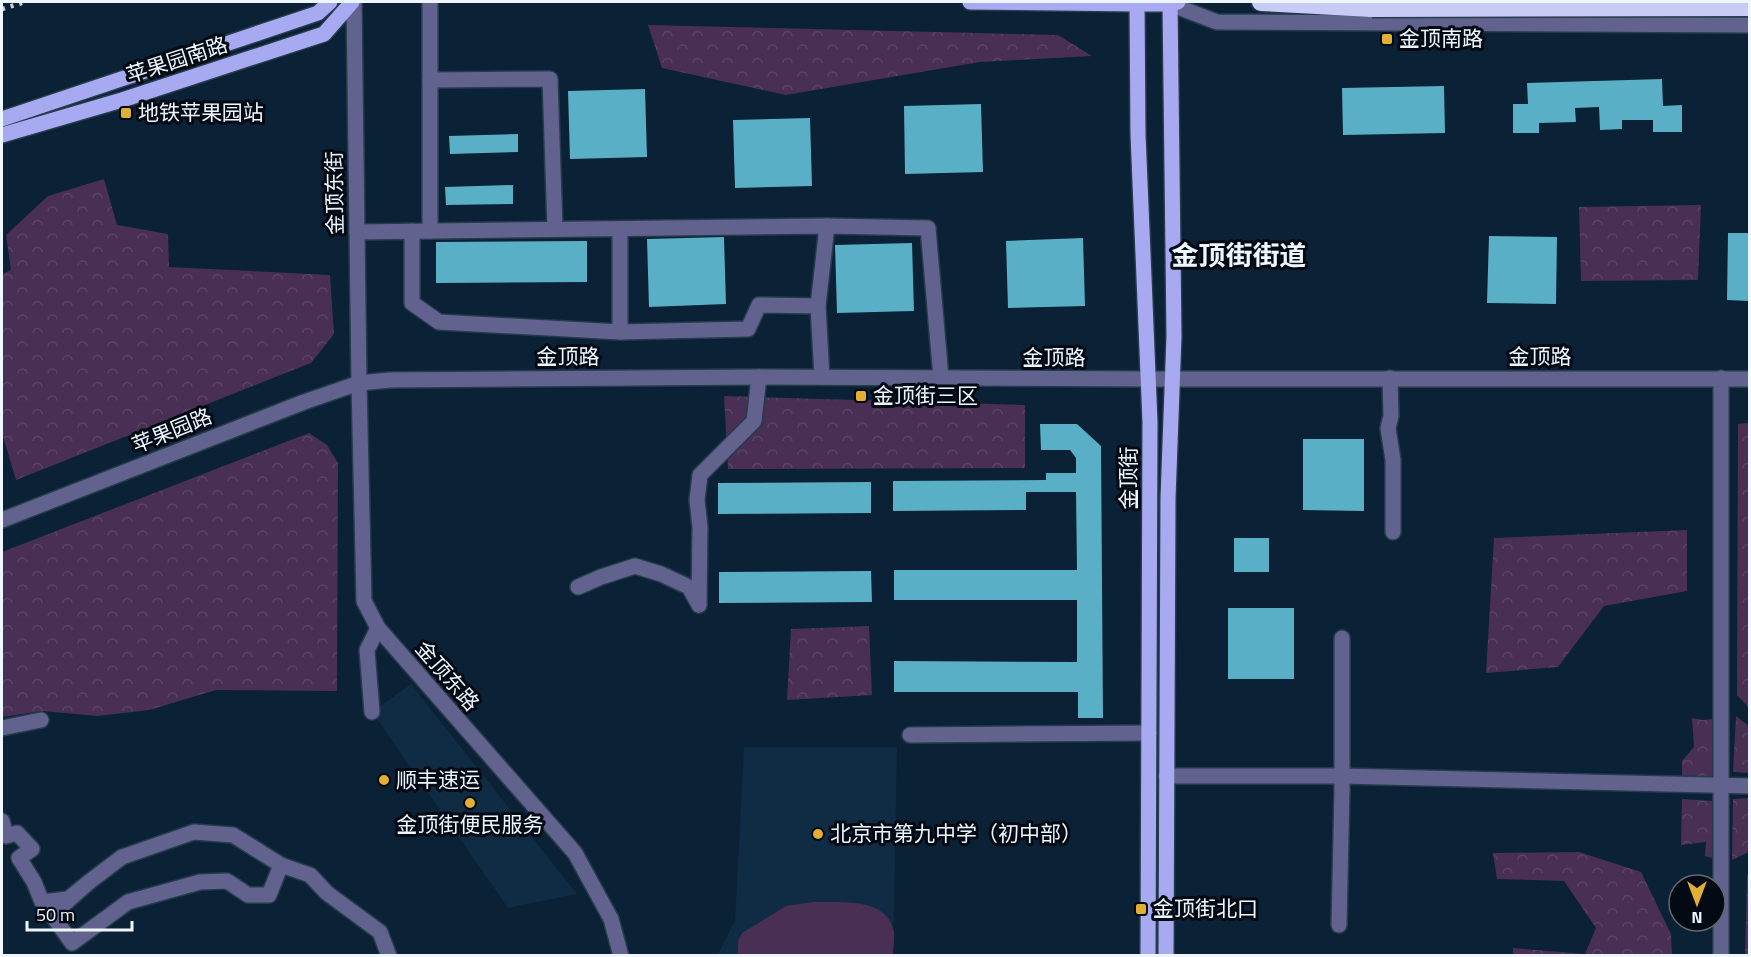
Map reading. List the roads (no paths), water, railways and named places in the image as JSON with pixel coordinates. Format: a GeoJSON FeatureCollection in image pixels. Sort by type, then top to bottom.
{"type":"FeatureCollection","features":[{"type":"Feature","properties":{"kind":"highway"},"geometry":{"type":"LineString","coordinates":[[1261,2],[1372,8],[1749,7]]}},
{"type":"Feature","properties":{"kind":"main road","name":"苹果园南路"},"geometry":{"type":"LineString","coordinates":[[2,119],[318,13],[330,2]]}},
{"type":"Feature","properties":{"kind":"main road","name":"苹果园南路"},"geometry":{"type":"LineString","coordinates":[[2,135],[122,100],[324,34],[353,2]]}},
{"type":"Feature","properties":{"kind":"main road"},"geometry":{"type":"LineString","coordinates":[[970,2],[1173,2]]}},
{"type":"Feature","properties":{"kind":"main road","name":"金顶街"},"geometry":{"type":"LineString","coordinates":[[1166,956],[1168,498],[1174,336],[1173,2]]}},
{"type":"Feature","properties":{"kind":"main road","name":"金顶街"},"geometry":{"type":"LineString","coordinates":[[1137,3],[1138,134],[1150,422],[1148,956]]}},
{"type":"Feature","properties":{"kind":"street","name":"金顶东街"},"geometry":{"type":"LineString","coordinates":[[353,2],[359,383]]}},
{"type":"Feature","properties":{"kind":"street"},"geometry":{"type":"LineString","coordinates":[[430,2],[430,231]]}},
{"type":"Feature","properties":{"kind":"street"},"geometry":{"type":"LineString","coordinates":[[1173,2],[1217,22],[1749,25]]}},
{"type":"Feature","properties":{"kind":"street"},"geometry":{"type":"LineString","coordinates":[[1394,23],[1419,2]]}},
{"type":"Feature","properties":{"kind":"street"},"geometry":{"type":"LineString","coordinates":[[1648,2],[1681,26]]}},
{"type":"Feature","properties":{"kind":"street"},"geometry":{"type":"LineString","coordinates":[[430,80],[550,79],[555,229]]}},
{"type":"Feature","properties":{"kind":"street"},"geometry":{"type":"LineString","coordinates":[[357,232],[827,226],[928,228],[941,378]]}},
{"type":"Feature","properties":{"kind":"street"},"geometry":{"type":"LineString","coordinates":[[822,377],[818,306],[827,226]]}},
{"type":"Feature","properties":{"kind":"street"},"geometry":{"type":"LineString","coordinates":[[620,229],[620,332]]}},
{"type":"Feature","properties":{"kind":"street"},"geometry":{"type":"LineString","coordinates":[[412,231],[412,303],[439,322],[620,332],[748,329],[759,305],[818,306]]}},
{"type":"Feature","properties":{"kind":"street"},"geometry":{"type":"LineString","coordinates":[[578,587],[635,566],[661,574],[689,587],[699,605],[698,500],[700,475],[754,421],[759,377]]}},
{"type":"Feature","properties":{"kind":"street","name":"金顶路"},"geometry":{"type":"LineString","coordinates":[[359,383],[390,380],[759,377],[1749,379]]}},
{"type":"Feature","properties":{"kind":"street"},"geometry":{"type":"LineString","coordinates":[[1390,378],[1391,416],[1388,428],[1393,460],[1393,532]]}},
{"type":"Feature","properties":{"kind":"street"},"geometry":{"type":"LineString","coordinates":[[1721,378],[1721,956]]}},
{"type":"Feature","properties":{"kind":"street","name":"苹果园路"},"geometry":{"type":"LineString","coordinates":[[2,520],[304,402],[359,383]]}},
{"type":"Feature","properties":{"kind":"street","name":"金顶东路"},"geometry":{"type":"LineString","coordinates":[[359,383],[364,601],[378,628],[574,853],[611,920],[621,956]]}},
{"type":"Feature","properties":{"kind":"street"},"geometry":{"type":"LineString","coordinates":[[372,712],[367,650],[378,628]]}},
{"type":"Feature","properties":{"kind":"street"},"geometry":{"type":"LineString","coordinates":[[1339,925],[1342,638]]}},
{"type":"Feature","properties":{"kind":"street"},"geometry":{"type":"LineString","coordinates":[[2,728],[41,720]]}},
{"type":"Feature","properties":{"kind":"street"},"geometry":{"type":"LineString","coordinates":[[910,735],[1149,733]]}},
{"type":"Feature","properties":{"kind":"street"},"geometry":{"type":"LineString","coordinates":[[1166,776],[1342,776],[1749,786]]}},
{"type":"Feature","properties":{"kind":"street"},"geometry":{"type":"LineString","coordinates":[[2,821],[6,836],[17,832],[32,849],[19,858],[42,902],[68,899],[122,857],[194,832],[233,835],[281,865],[310,874],[327,893],[380,932],[388,956]]}},
{"type":"Feature","properties":{"kind":"street"},"geometry":{"type":"LineString","coordinates":[[89,882],[52,915],[72,943],[128,902],[200,882],[227,881],[248,896],[269,895],[281,865]]}},
{"type":"Feature","properties":{"kind":"railway"},"geometry":{"type":"LineString","coordinates":[[2,9],[25,2]]}},
{"type":"Feature","properties":{"kind":"place","name":"金顶南路"},"geometry":{"type":"Point","coordinates":[1387,39]}},
{"type":"Feature","properties":{"kind":"place","name":"地铁苹果园站"},"geometry":{"type":"Point","coordinates":[126,113]}},
{"type":"Feature","properties":{"kind":"place","name":"金顶街三区"},"geometry":{"type":"Point","coordinates":[861,396]}},
{"type":"Feature","properties":{"kind":"place","name":"顺丰速运"},"geometry":{"type":"Point","coordinates":[384,780]}},
{"type":"Feature","properties":{"kind":"place","name":"金顶街便民服务"},"geometry":{"type":"Point","coordinates":[470,803]}},
{"type":"Feature","properties":{"kind":"place","name":"北京市第九中学（初中部）"},"geometry":{"type":"Point","coordinates":[818,834]}},
{"type":"Feature","properties":{"kind":"place","name":"金顶街北口"},"geometry":{"type":"Point","coordinates":[1141,909]}},
{"type":"Feature","properties":{"kind":"district","name":"金顶街街道"},"geometry":{"type":"Point","coordinates":[1239,256]}}]}
